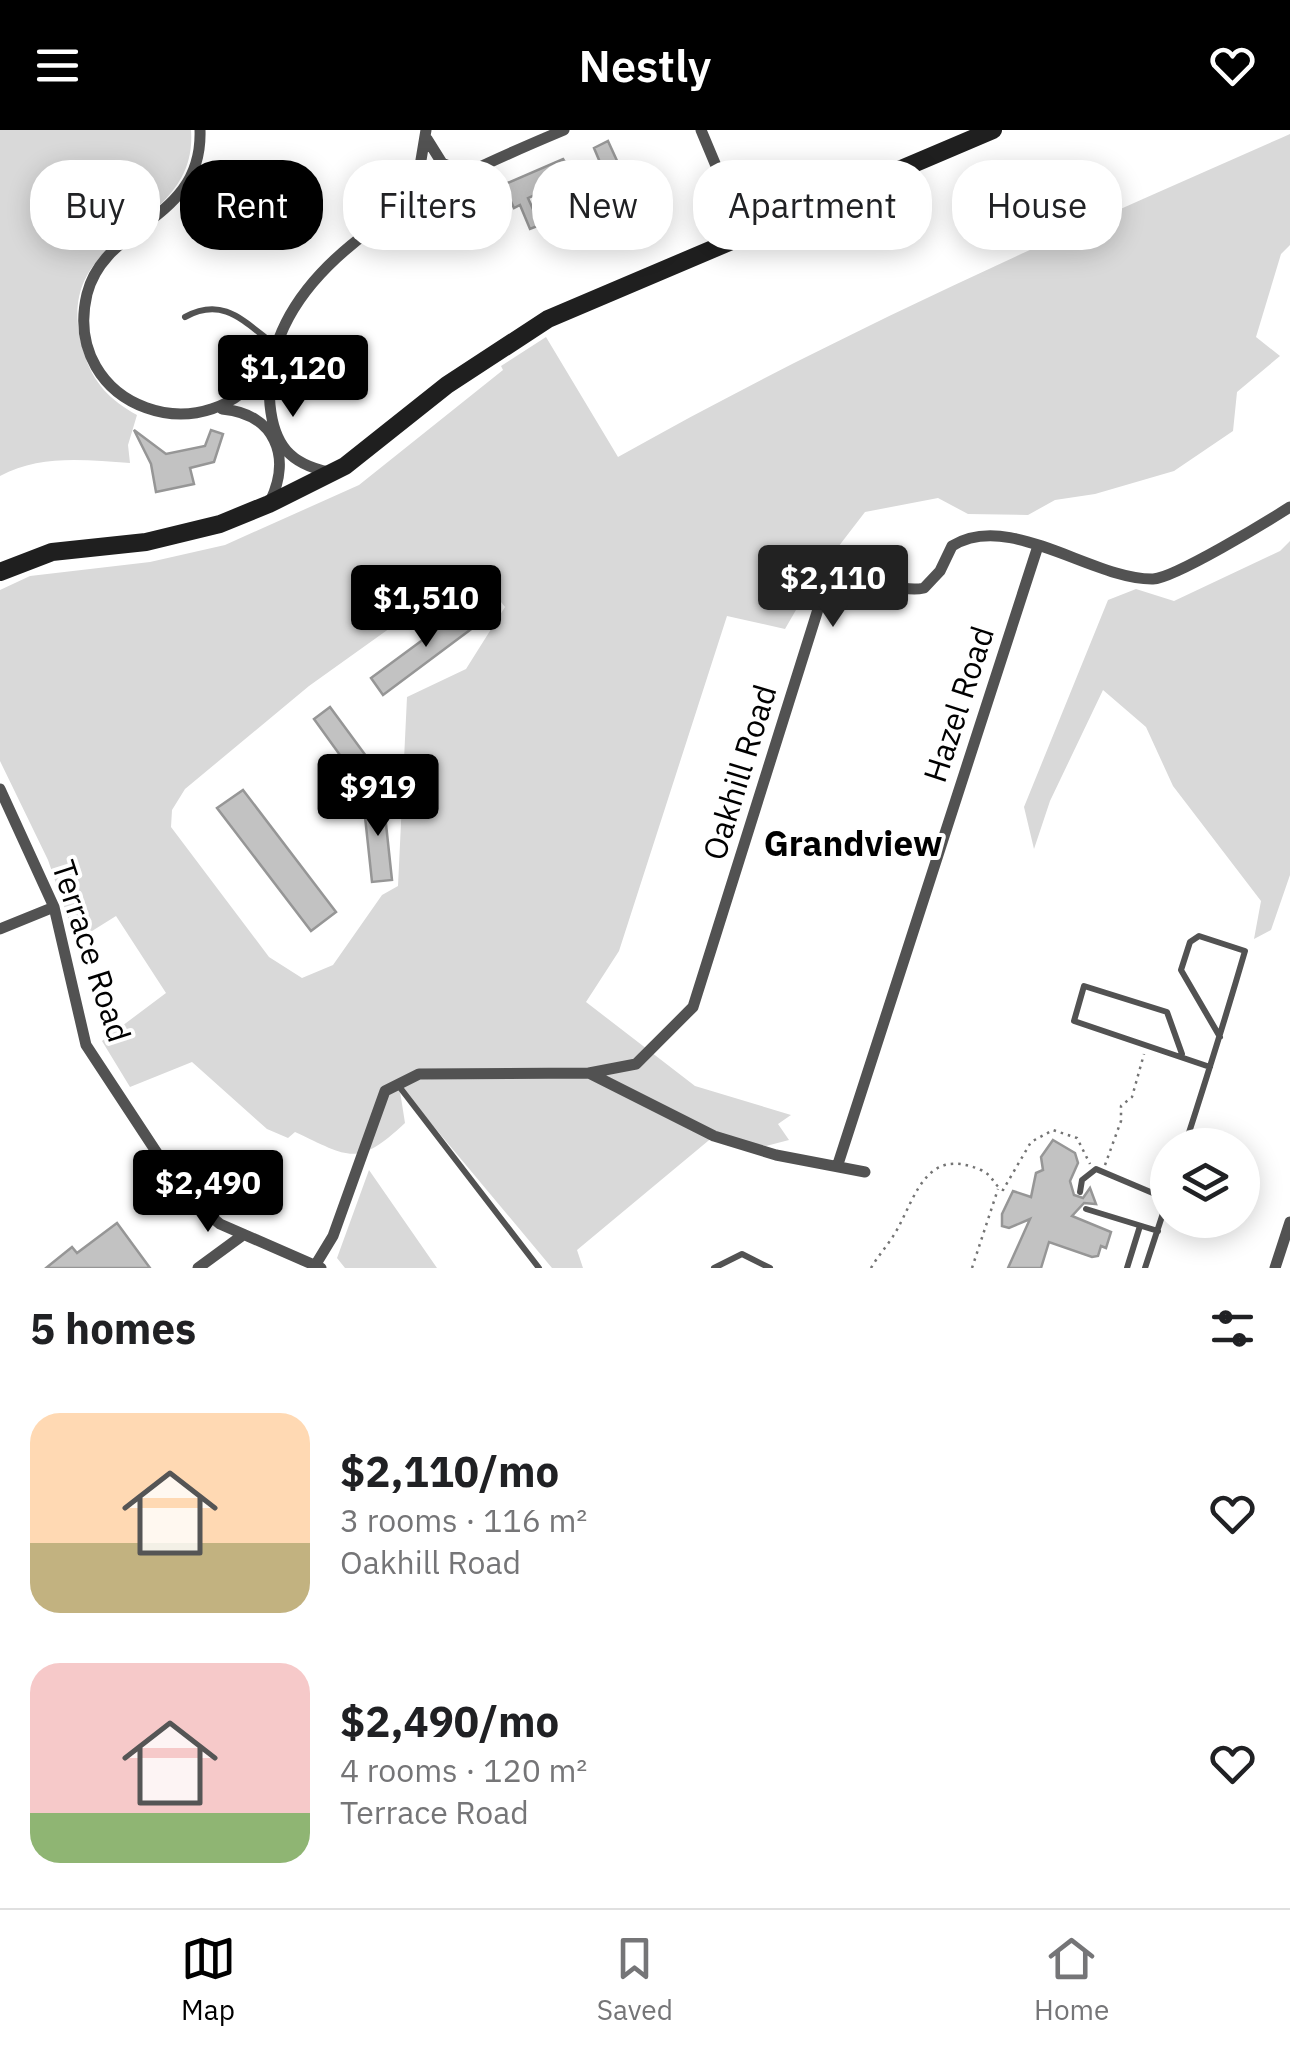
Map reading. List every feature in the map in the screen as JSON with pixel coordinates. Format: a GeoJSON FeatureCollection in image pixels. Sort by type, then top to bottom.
{"type":"FeatureCollection","features":[{"type":"Feature","properties":{"kind":"street"},"geometry":{"type":"LineString","coordinates":[[200,130],[196,163],[186,187],[172,206],[116,248],[98,267],[88,291],[85,322],[95,362],[120,395],[165,414],[198,414],[222,408],[253,384],[306,288],[352,250]]}},
{"type":"Feature","properties":{"kind":"street"},"geometry":{"type":"LineString","coordinates":[[496,160],[564,130]]}},
{"type":"Feature","properties":{"kind":"street"},"geometry":{"type":"LineString","coordinates":[[701,130],[714,160]]}},
{"type":"Feature","properties":{"kind":"street"},"geometry":{"type":"LineString","coordinates":[[921,160],[993,130]]}},
{"type":"Feature","properties":{"kind":"street"},"geometry":{"type":"LineString","coordinates":[[427,134],[440,160]]}},
{"type":"Feature","properties":{"kind":"street"},"geometry":{"type":"LineString","coordinates":[[421,160],[427,134]]}},
{"type":"Feature","properties":{"kind":"street"},"geometry":{"type":"LineString","coordinates":[[0,572],[52,552],[146,542],[220,524],[269,504],[333,473],[520,334],[709,250]]}},
{"type":"Feature","properties":{"kind":"street"},"geometry":{"type":"LineString","coordinates":[[269,504],[281,470],[269,388],[274,351]]}},
{"type":"Feature","properties":{"kind":"street"},"geometry":{"type":"LineString","coordinates":[[222,408],[252,416],[294,460],[333,473]]}},
{"type":"Feature","properties":{"kind":"street","name":"Oakhill Road"},"geometry":{"type":"LineString","coordinates":[[588,1073],[636,1064],[693,1007],[825,587],[847,572],[904,590],[924,588],[940,572],[952,546],[968,538],[1009,538],[1126,574],[1164,578],[1290,506]]}},
{"type":"Feature","properties":{"kind":"street","name":"Hazel Road"},"geometry":{"type":"LineString","coordinates":[[838,1164],[1038,546]]}},
{"type":"Feature","properties":{"kind":"street","name":"Terrace Road"},"geometry":{"type":"LineString","coordinates":[[0,789],[54,908],[86,1045],[184,1194],[204,1214],[242,1235],[319,1266]]}},
{"type":"Feature","properties":{"kind":"street"},"geometry":{"type":"LineString","coordinates":[[0,928],[54,908]]}},
{"type":"Feature","properties":{"kind":"street"},"geometry":{"type":"LineString","coordinates":[[319,1266],[333,1236],[376,1106],[385,1091],[419,1074],[588,1073],[714,1136],[776,1156],[838,1164],[865,1172]]}},
{"type":"Feature","properties":{"kind":"street"},"geometry":{"type":"LineString","coordinates":[[1275,1268],[1290,1222]]}},
{"type":"Feature","properties":{"kind":"street"},"geometry":{"type":"LineString","coordinates":[[198,1268],[242,1235]]}},
{"type":"Feature","properties":{"kind":"lane"},"geometry":{"type":"LineString","coordinates":[[186,317],[203,307],[220,309],[274,351]]}},
{"type":"Feature","properties":{"kind":"lane"},"geometry":{"type":"LineString","coordinates":[[1190,1128],[1220,1036],[1246,951],[1198,936],[1190,942],[1182,970],[1220,1036]]}},
{"type":"Feature","properties":{"kind":"lane"},"geometry":{"type":"LineString","coordinates":[[1182,1054],[1168,1012],[1084,986],[1074,1020],[1182,1054],[1210,1067]]}},
{"type":"Feature","properties":{"kind":"lane"},"geometry":{"type":"LineString","coordinates":[[397,1084],[539,1268]]}},
{"type":"Feature","properties":{"kind":"lane"},"geometry":{"type":"LineString","coordinates":[[1080,1192],[1090,1173],[1103,1171],[1150,1191]]}},
{"type":"Feature","properties":{"kind":"lane"},"geometry":{"type":"LineString","coordinates":[[1086,1209],[1150,1229]]}},
{"type":"Feature","properties":{"kind":"lane"},"geometry":{"type":"LineString","coordinates":[[1127,1268],[1140,1226]]}},
{"type":"Feature","properties":{"kind":"lane"},"geometry":{"type":"LineString","coordinates":[[1146,1268],[1156,1238]]}},
{"type":"Feature","properties":{"kind":"lane"},"geometry":{"type":"LineString","coordinates":[[714,1268],[742,1254],[770,1268]]}},
{"type":"Feature","properties":{"kind":"path"},"geometry":{"type":"LineString","coordinates":[[1103,1171],[1121,1121],[1122,1106],[1132,1097],[1148,1043]]}},
{"type":"Feature","properties":{"kind":"path"},"geometry":{"type":"LineString","coordinates":[[871,1268],[927,1174],[961,1163],[986,1172],[1003,1190],[1031,1142],[1053,1130],[1077,1138],[1090,1166]]}},
{"type":"Feature","properties":{"kind":"path"},"geometry":{"type":"LineString","coordinates":[[972,1268],[998,1188]]}},
{"type":"Feature","properties":{"kind":"shaded area"},"geometry":{"type":"Polygon","coordinates":[[[0,130],[191,130],[188,160],[180,160],[180,178],[160,204],[160,160],[30,160],[30,250],[108,250],[85,279],[77,311],[84,353],[98,382],[111,397],[137,415],[128,445],[130,463],[47,461],[0,476],[0,130]]]}},
{"type":"Feature","properties":{"kind":"shaded area"},"geometry":{"type":"Polygon","coordinates":[[[1290,134],[1290,245],[1281,254],[1256,337],[1280,356],[1237,392],[1233,431],[1174,471],[1095,494],[1055,500],[1028,515],[968,514],[938,498],[865,512],[815,577],[785,629],[727,616],[619,951],[586,1002],[695,1086],[791,1115],[778,1124],[789,1140],[766,1146],[714,1136],[577,1250],[583,1268],[552,1268],[399,1085],[405,1123],[375,1147],[352,1154],[295,1132],[288,1138],[267,1129],[192,1062],[130,1087],[102,1041],[166,993],[116,916],[76,941],[48,860],[0,761],[0,590],[30,576],[150,562],[225,545],[359,485],[503,370],[501,366],[546,337],[618,457],[782,369],[1030,250],[1122,250],[1122,209],[1290,134]],[[474,568],[309,686],[185,789],[172,810],[171,827],[269,957],[302,978],[333,965],[382,895],[398,886],[407,697],[466,669],[505,607],[474,568]]]}},
{"type":"Feature","properties":{"kind":"shaded area"},"geometry":{"type":"Polygon","coordinates":[[[1290,541],[1290,875],[1271,930],[1254,939],[1261,901],[1173,786],[1146,727],[1103,690],[1050,801],[1034,849],[1024,807],[1108,600],[1136,589],[1174,601],[1280,551],[1290,541]]]}},
{"type":"Feature","properties":{"kind":"shaded area"},"geometry":{"type":"Polygon","coordinates":[[[369,1170],[437,1268],[345,1268],[337,1258],[369,1170]]]}},
{"type":"Feature","properties":{"kind":"building"},"geometry":{"type":"Polygon","coordinates":[[[608,141],[617,160],[599,160],[594,148],[608,141]]]}},
{"type":"Feature","properties":{"kind":"building"},"geometry":{"type":"Polygon","coordinates":[[[532,172],[532,196],[528,198],[532,207],[530,229],[520,205],[514,208],[512,204],[512,181],[532,172]]]}},
{"type":"Feature","properties":{"kind":"building"},"geometry":{"type":"Polygon","coordinates":[[[134,430],[166,454],[205,446],[211,430],[223,434],[214,462],[190,468],[194,484],[156,492],[151,464],[134,430]]]}},
{"type":"Feature","properties":{"kind":"building"},"geometry":{"type":"Polygon","coordinates":[[[470,605],[482,621],[383,695],[371,678],[470,605]]]}},
{"type":"Feature","properties":{"kind":"building"},"geometry":{"type":"Polygon","coordinates":[[[330,707],[380,775],[363,787],[314,719],[330,707]]]}},
{"type":"Feature","properties":{"kind":"building"},"geometry":{"type":"Polygon","coordinates":[[[243,790],[336,912],[311,931],[217,808],[243,790]]]}},
{"type":"Feature","properties":{"kind":"building"},"geometry":{"type":"Polygon","coordinates":[[[383,796],[392,880],[372,882],[363,798],[383,796]]]}},
{"type":"Feature","properties":{"kind":"building"},"geometry":{"type":"Polygon","coordinates":[[[1053,1140],[1075,1153],[1078,1163],[1070,1181],[1074,1195],[1083,1198],[1090,1188],[1096,1204],[1084,1203],[1072,1216],[1111,1232],[1106,1248],[1101,1246],[1098,1256],[1092,1257],[1049,1242],[1041,1268],[1008,1268],[1030,1219],[1009,1228],[1002,1226],[1002,1214],[1013,1191],[1031,1197],[1036,1173],[1043,1170],[1041,1157],[1053,1140]]]}},
{"type":"Feature","properties":{"kind":"building"},"geometry":{"type":"Polygon","coordinates":[[[117,1223],[150,1268],[46,1268],[72,1247],[77,1253],[117,1223]]]}},
{"type":"Feature","properties":{"kind":"district","name":"Grandview"},"geometry":{"type":"Point","coordinates":[853,843]}}]}
